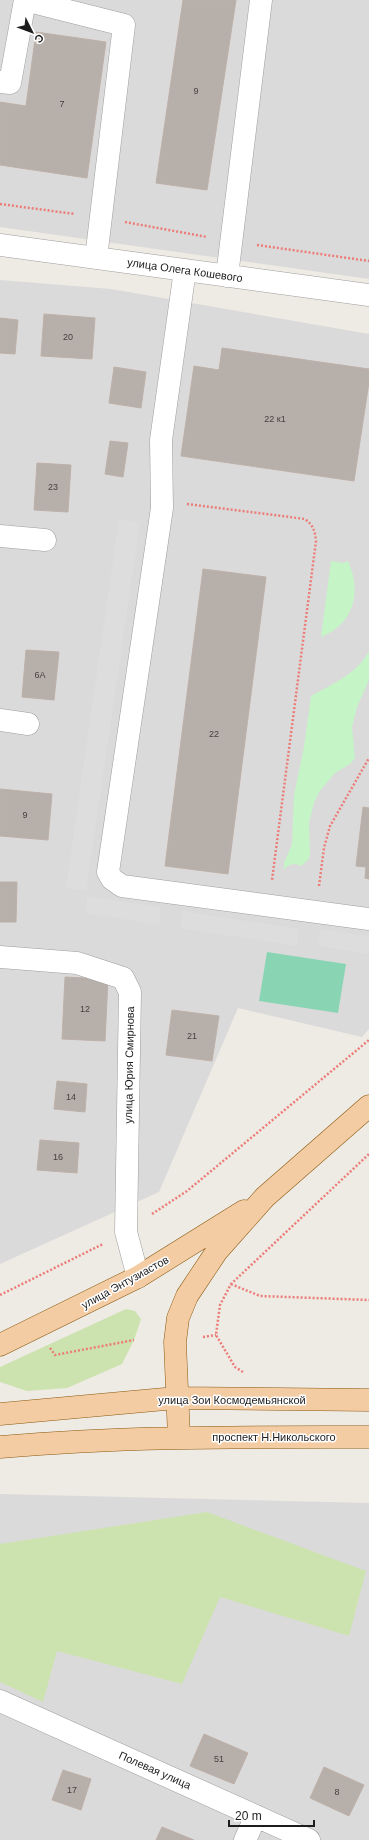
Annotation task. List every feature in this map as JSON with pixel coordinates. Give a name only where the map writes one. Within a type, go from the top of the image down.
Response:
[{"type":"main road","name":"улица Энтузиастов","points":[[179,1437],[176,1398],[176,1330],[178,1318],[187,1296],[217,1251],[266,1197],[369,1106]]},
{"type":"main road","name":"улица Энтузиастов","points":[[0,1345],[138,1277],[266,1197]]},
{"type":"main road","name":"улица Зои Космодемьянской","points":[[0,1414],[176,1398],[369,1400]]},
{"type":"main road","name":"проспект Н.Никольского","points":[[179,1437],[369,1437]]},
{"type":"main road","points":[[0,1447],[73,1440],[179,1437]]},
{"type":"street","points":[[0,82],[10,83],[25,0],[124,24],[96,258]]},
{"type":"street","points":[[227,276],[230,241],[261,0]]},
{"type":"street","name":"улица Олега Кошевого","points":[[0,245],[369,295]]},
{"type":"street","points":[[185,270],[161,440],[160,454],[163,501],[108,863],[108,872],[112,878],[122,886],[369,919]]},
{"type":"street","points":[[0,536],[45,540]]},
{"type":"street","points":[[0,720],[28,724]]},
{"type":"street","name":"улица Юрия Смирнова","points":[[0,957],[77,963],[123,978],[130,992],[126,1232],[138,1277]]},
{"type":"street","name":"Полевая улица","points":[[0,1701],[309,1840]]},
{"type":"street","points":[[245,1840],[256,1816]]},
{"type":"path","points":[[0,204],[101,218],[230,241],[369,261]]},
{"type":"path","points":[[163,501],[305,519],[310,523],[315,533],[316,541],[269,906]]},
{"type":"path","points":[[315,912],[324,848],[330,826],[369,758]]},
{"type":"path","points":[[0,1295],[126,1232],[187,1191],[369,1040]]},
{"type":"path","points":[[247,1374],[235,1367],[216,1335],[220,1305],[232,1284],[369,1154]]},
{"type":"path","points":[[232,1284],[260,1296],[369,1300]]},
{"type":"path","points":[[203,1337],[216,1335]]},
{"type":"path","points":[[48,1344],[55,1355],[134,1340]]},
{"type":"shaded area","points":[[0,0],[369,0],[369,279],[0,227]]},
{"type":"shaded area","points":[[0,280],[111,289],[369,334],[369,1029],[362,1037],[238,1008],[159,1192],[0,1264]]},
{"type":"shaded area","points":[[119,519],[140,522],[86,891],[66,888]]},
{"type":"shaded area","points":[[87,896],[161,907],[159,925],[85,913]]},
{"type":"shaded area","points":[[182,911],[299,929],[297,946],[180,928]]},
{"type":"shaded area","points":[[321,929],[369,936],[369,954],[318,946]]},
{"type":"shaded area","points":[[0,1494],[369,1503],[369,1840],[0,1840]]},
{"type":"green space","points":[[331,561],[343,563],[348,561],[354,584],[354,595],[352,606],[348,615],[341,624],[321,637]]},
{"type":"green space","points":[[369,651],[369,680],[357,707],[352,727],[355,758],[350,764],[335,773],[319,792],[314,803],[309,823],[310,855],[308,860],[301,866],[291,864],[284,870],[284,863],[292,844],[294,795],[304,747],[311,696],[335,683],[351,672],[364,659]]},
{"type":"green space","points":[[267,952],[346,964],[338,1013],[259,1001]]},
{"type":"green space","points":[[126,1309],[135,1311],[141,1319],[134,1340],[122,1364],[67,1388],[27,1391],[0,1382],[0,1367]]},
{"type":"green space","points":[[207,1512],[366,1571],[349,1636],[220,1597],[182,1684],[57,1651],[43,1702],[0,1682],[0,1544]]},
{"type":"building","points":[[183,0],[236,0],[207,190],[156,183]]},
{"type":"building","points":[[36,32],[106,42],[87,178],[0,165],[0,102],[26,106]]},
{"type":"building","points":[[44,314],[95,318],[92,359],[41,356]]},
{"type":"building","points":[[0,318],[18,320],[15,354],[0,353]]},
{"type":"building","points":[[222,348],[369,369],[369,382],[354,481],[181,456],[194,366],[219,370]]},
{"type":"building","points":[[114,367],[146,372],[141,408],[109,403]]},
{"type":"building","points":[[110,441],[128,443],[123,477],[105,474]]},
{"type":"building","points":[[37,463],[71,465],[68,512],[34,510]]},
{"type":"building","points":[[203,569],[266,577],[228,874],[165,866]]},
{"type":"building","points":[[26,650],[59,652],[54,700],[22,697]]},
{"type":"building","points":[[0,789],[52,794],[48,840],[0,836]]},
{"type":"building","points":[[363,807],[369,808],[369,879],[365,878],[366,867],[356,866]]},
{"type":"building","points":[[0,882],[17,882],[16,922],[0,922]]},
{"type":"building","points":[[65,977],[108,979],[105,1041],[62,1039]]},
{"type":"building","points":[[172,1010],[219,1016],[212,1061],[166,1055]]},
{"type":"building","points":[[57,1081],[87,1084],[85,1112],[54,1109]]},
{"type":"building","points":[[40,1140],[79,1143],[77,1173],[37,1170]]},
{"type":"building","points":[[204,1734],[248,1753],[234,1784],[190,1766]]},
{"type":"building","points":[[324,1767],[364,1785],[349,1816],[310,1798]]},
{"type":"building","points":[[63,1770],[91,1779],[81,1810],[52,1800]]},
{"type":"building","points":[[162,1827],[194,1840],[156,1840]]}]
